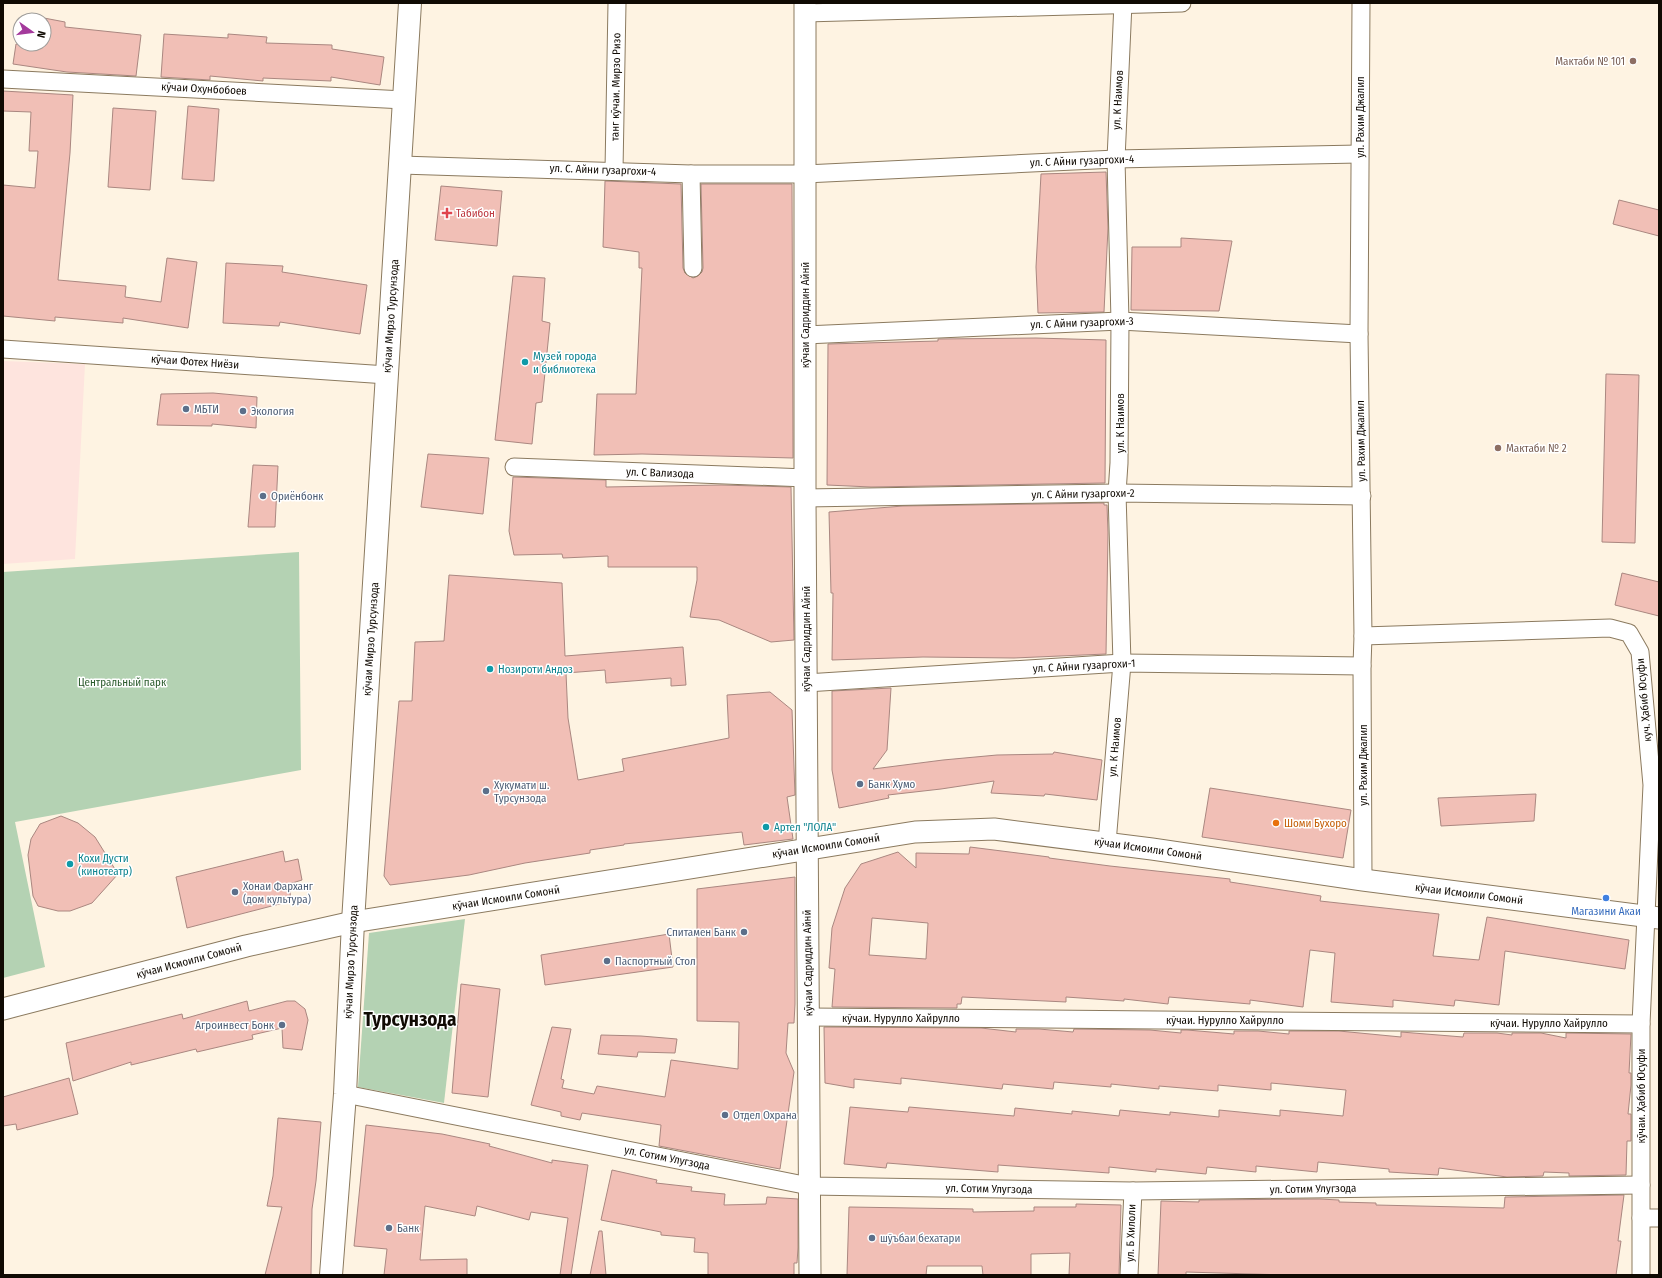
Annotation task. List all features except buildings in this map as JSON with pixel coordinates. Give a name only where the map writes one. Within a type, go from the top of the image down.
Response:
[{"type":"main road","name":"кӯчаи Мирзо Турсунзода","points":[[331,1275],[345,1094],[353,922],[410,3]]},
{"type":"street","name":"танг кӯчаи. Мирзо Ризо","points":[[614,170],[617,3]]},
{"type":"street","name":"ул. К Наимов","points":[[1107,843],[1122,663],[1117,493],[1120,463],[1120,321],[1116,159],[1123,3]]},
{"type":"street","points":[[805,8],[1182,3]]},
{"type":"street","name":"ул. Рахим Джалил","points":[[1361,3],[1359,334],[1362,496],[1363,880]]},
{"type":"street","name":"кӯчаи Садриддин Айнӣ","points":[[805,8],[806,849],[810,1275]]},
{"type":"street","name":"кӯчаи Охунбобоев","points":[[3,79],[404,100]]},
{"type":"street","name":"ул. С Айни гузаргохи-4","points":[[805,174],[1116,159],[1359,154]]},
{"type":"street","name":"ул. С. Айни гузаргохи-4","points":[[401,164],[614,170],[691,174],[805,174]]},
{"type":"street","points":[[691,174],[693,268]]},
{"type":"street","name":"ул. С Айни гузаргохи-3","points":[[806,335],[1120,321],[1359,334]]},
{"type":"street","name":"кӯчаи Фотех Ниёзи","points":[[3,349],[387,375]]},
{"type":"street","name":"ул. С Вализода","points":[[514,467],[805,488]]},
{"type":"street","name":"ул. С Айни гузаргохи-2","points":[[805,488],[1362,496]]},
{"type":"street","name":"куч. Ҳабиб Юсуфи","points":[[1363,636],[1610,628],[1629,633],[1640,652],[1655,784],[1653,917]]},
{"type":"street","name":"ул. С Айни гузаргохи-1","points":[[806,684],[1122,663],[1362,666]]},
{"type":"street","name":"кӯчаи Исмоили Сомонӣ","points":[[3,1009],[246,946],[353,922],[914,832],[994,829],[1107,843],[1363,880],[1653,917]]},
{"type":"street","name":"кӯчаи. Ҳабиб Юсуфи","points":[[1641,1275],[1641,1024],[1653,917]]},
{"type":"street","name":"кӯчаи. Нурулло Хайрулло","points":[[808,1017],[1641,1024]]},
{"type":"street","name":"ул. Сотим Улугзода","points":[[345,1094],[809,1186],[1133,1191],[1641,1184]]},
{"type":"street","name":"ул. Б Хилоли","points":[[1129,1275],[1133,1191]]},
{"type":"street","points":[[1641,1218],[1659,1218]]},
{"type":"shaded area","points":[[3,361],[85,364],[75,559],[3,564]]},
{"type":"green space","name":"Центральный парк","points":[[299,552],[301,770],[15,822],[45,967],[3,978],[3,572]]},
{"type":"green space","points":[[465,919],[444,1103],[358,1087],[369,933]]},
{"type":"place","name":"Мактаби № 101","points":[[1633,61]]},
{"type":"place","name":"Табибон","points":[[447,213]]},
{"type":"place","name":"Музей города и библиотека","points":[[525,362]]},
{"type":"place","name":"МБТИ","points":[[186,409]]},
{"type":"place","name":"Экология","points":[[243,411]]},
{"type":"place","name":"Мактаби № 2","points":[[1498,448]]},
{"type":"place","name":"Ориёнбонк","points":[[263,496]]},
{"type":"place","name":"Нозироти Андоз","points":[[490,669]]},
{"type":"place","name":"Банк Хумо","points":[[860,784]]},
{"type":"place","name":"Хукумати ш. Турсунзода","points":[[486,791]]},
{"type":"place","name":"Шоми Бухоро","points":[[1276,823]]},
{"type":"place","name":"Артел \"ЛОЛА\"","points":[[766,827]]},
{"type":"place","name":"Кохи Дусти (кинотеатр)","points":[[70,864]]},
{"type":"place","name":"Хонаи Фарханг (дом культура)","points":[[235,892]]},
{"type":"place","name":"Магазини Акаи","points":[[1606,898]]},
{"type":"place","name":"Спитамен Банк","points":[[744,932]]},
{"type":"place","name":"Паспортный Стол","points":[[607,961]]},
{"type":"place","name":"Агроинвест Бонк","points":[[282,1025]]},
{"type":"place","name":"Отдел Охрана","points":[[725,1115]]},
{"type":"place","name":"Банк","points":[[389,1228]]},
{"type":"place","name":"шӯъбаи бехатари","points":[[872,1238]]},
{"type":"district","name":"Турсунзода","points":[[410,1019]]}]
